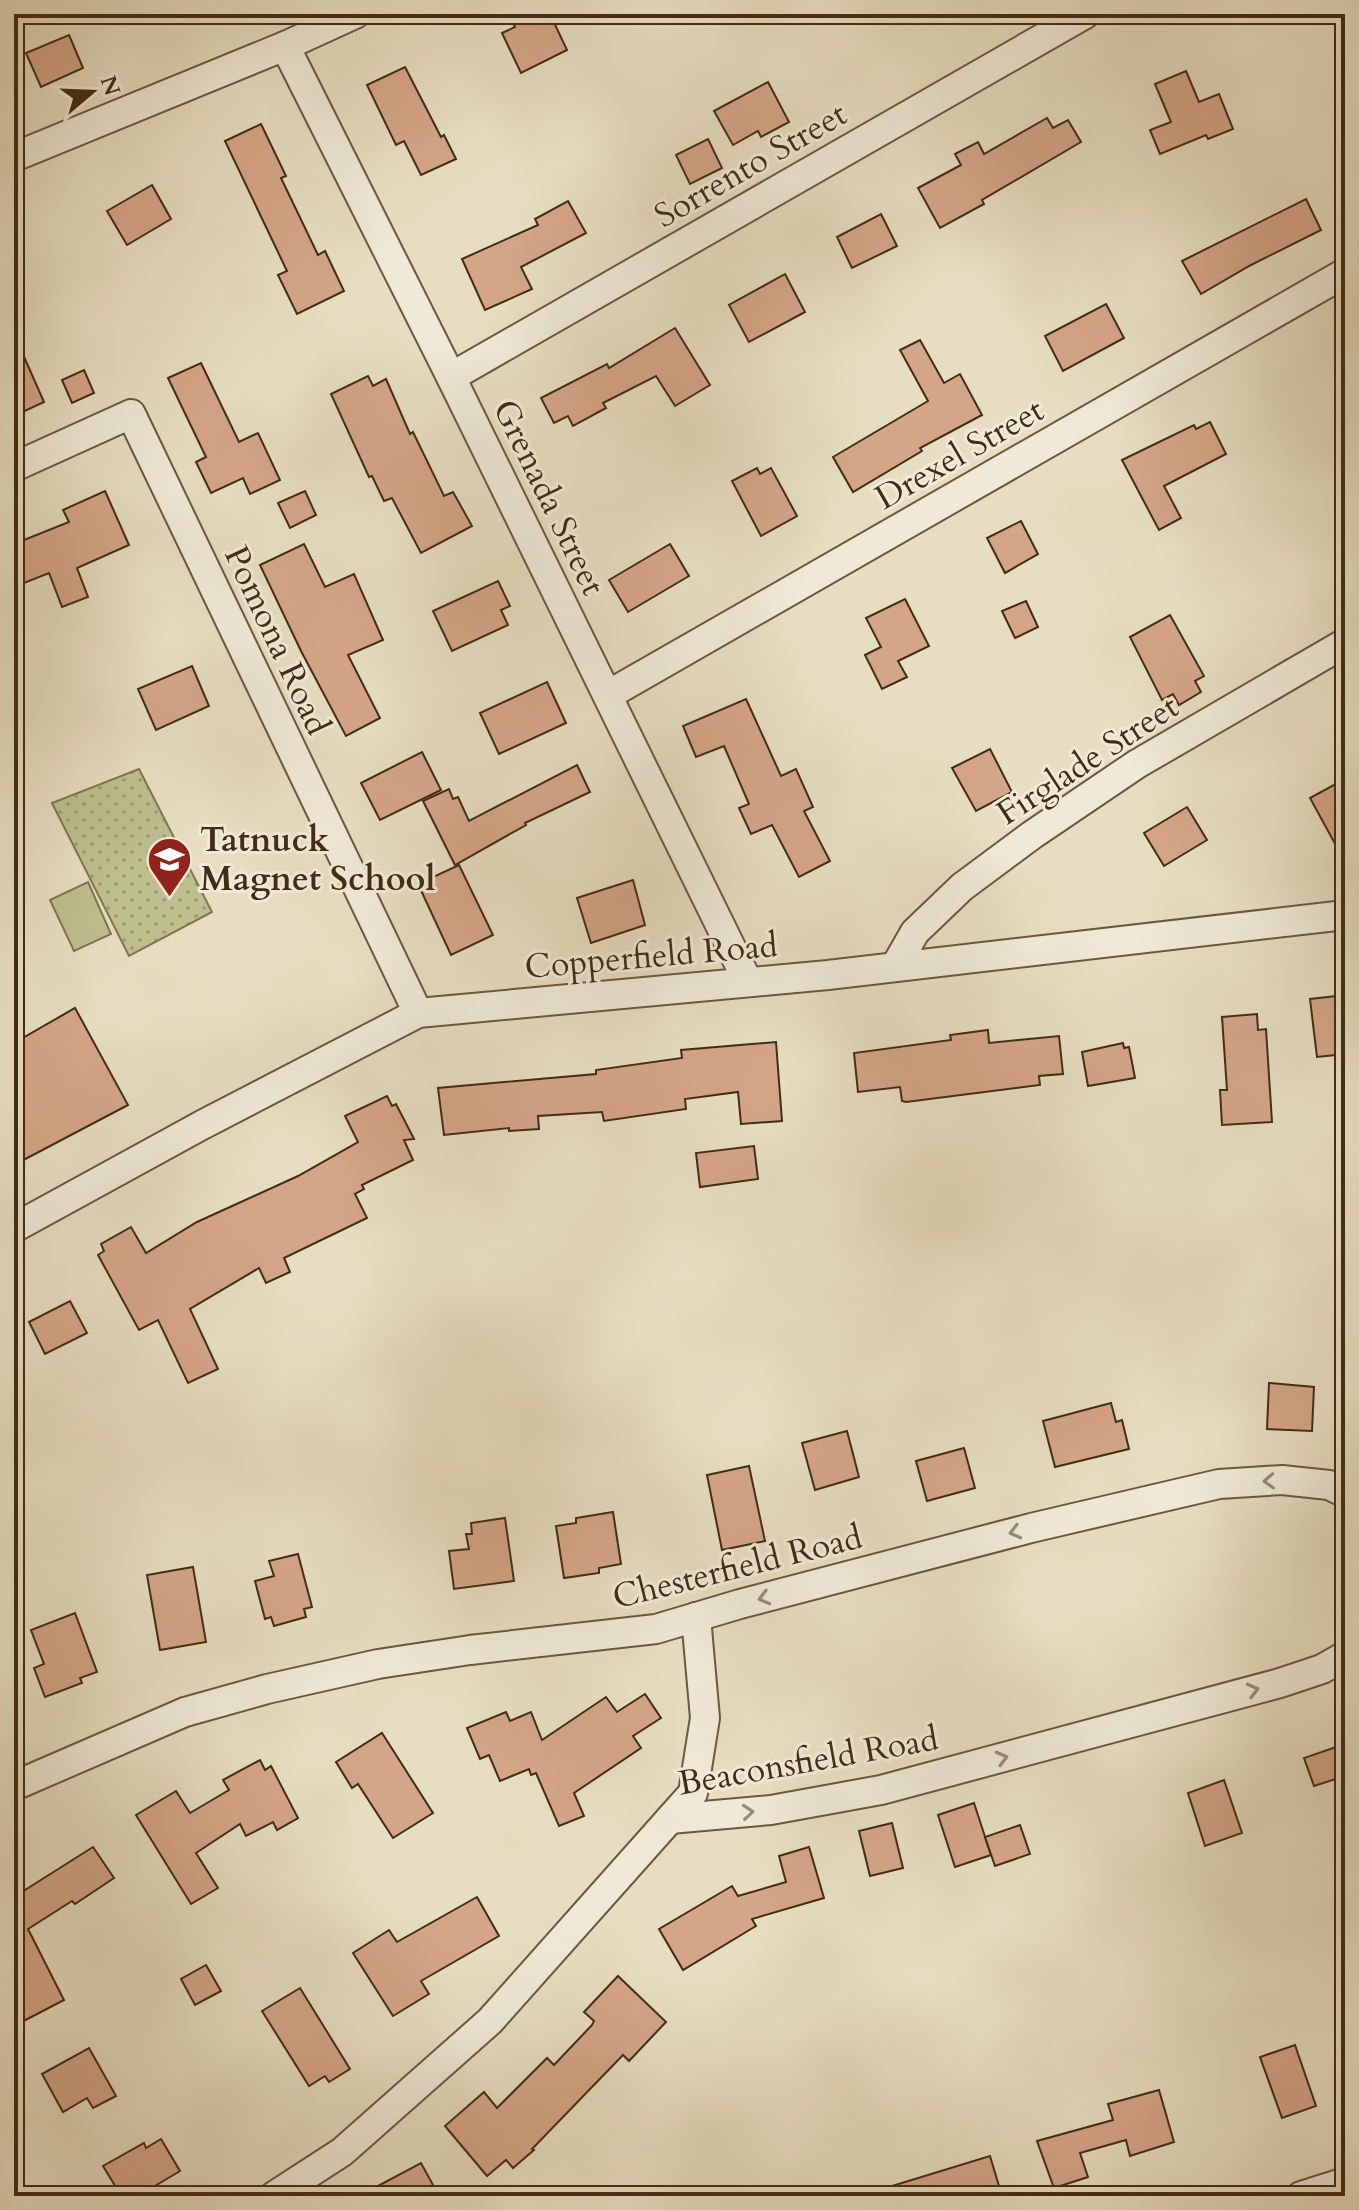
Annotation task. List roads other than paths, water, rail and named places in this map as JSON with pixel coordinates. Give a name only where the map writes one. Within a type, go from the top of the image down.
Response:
[{"type":"street","points":[[14,157],[285,46],[355,14]]},
{"type":"street","name":"Sorrento Street","points":[[451,377],[1085,14]]},
{"type":"street","name":"Grenada Street","points":[[285,46],[748,982]]},
{"type":"street","name":"Drexel Street","points":[[608,695],[1345,273]]},
{"type":"street","name":"Pomona Road","points":[[14,467],[131,414],[418,1013]]},
{"type":"street","name":"Firglade Street","points":[[895,967],[915,932],[962,887],[1032,835],[1137,764],[1345,643]]},
{"type":"street","name":"Copperfield Road","points":[[14,1228],[202,1125],[418,1013],[895,967],[1345,915]]},
{"type":"street","name":"Chesterfield Road","points":[[14,1786],[185,1712],[267,1689],[378,1664],[656,1629],[1031,1528],[1219,1484],[1282,1480],[1329,1485],[1345,1493]]},
{"type":"street","points":[[670,1819],[693,1793],[705,1718],[696,1617]]},
{"type":"street","name":"Beaconsfield Road","points":[[274,2196],[342,2152],[490,2021],[670,1819],[771,1810],[881,1790],[1280,1683],[1322,1669],[1345,1656]]},
{"type":"street","points":[[1301,2196],[1345,2182]]},
{"type":"place","name":"Tatnuck Magnet School","points":[[169,898]]}]
